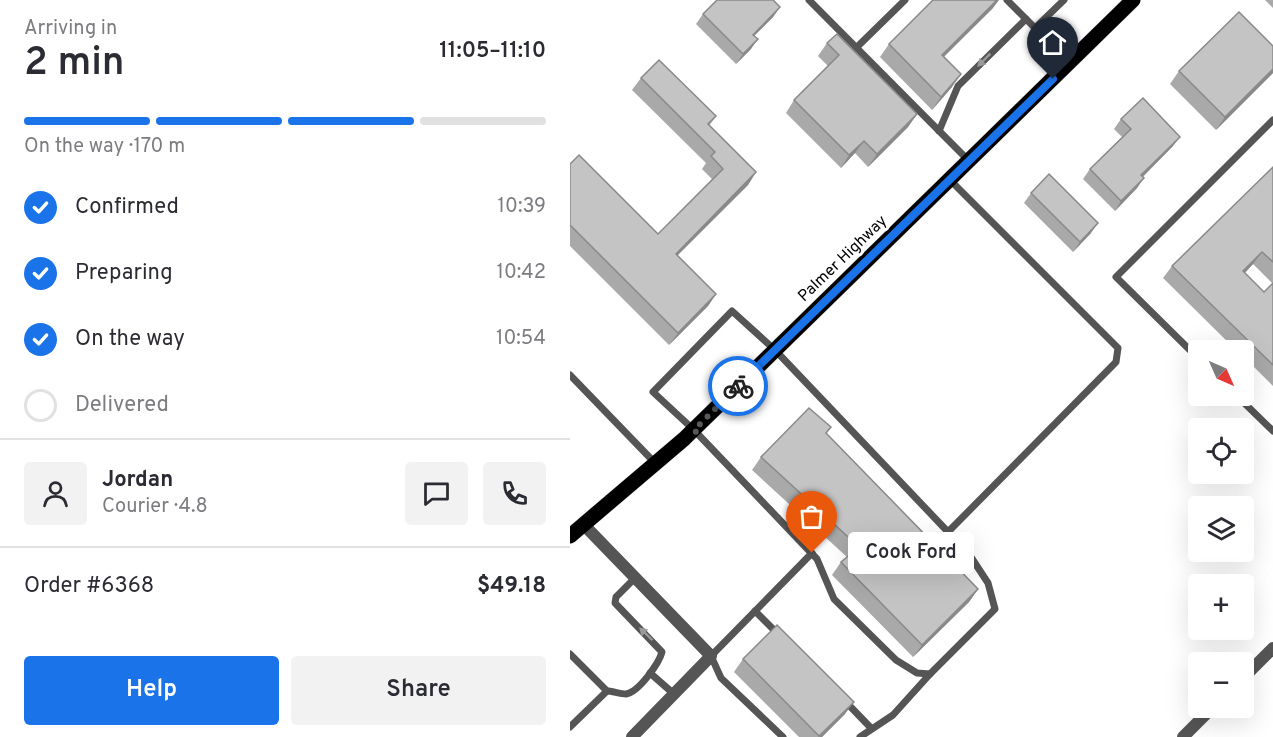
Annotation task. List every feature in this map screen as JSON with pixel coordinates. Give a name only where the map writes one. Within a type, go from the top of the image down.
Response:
[{"type":"main road","name":"Palmer Highway","points":[[570,536],[585,526],[694,430],[1133,0]]},
{"type":"street","points":[[585,526],[711,656],[632,737]]},
{"type":"street","points":[[1254,667],[1273,648]]},
{"type":"street","points":[[1183,737],[1202,718]]},
{"type":"lane","points":[[809,0],[969,161]]},
{"type":"lane","points":[[856,48],[904,0]]},
{"type":"lane","points":[[1007,0],[1070,62]]},
{"type":"lane","points":[[1035,28],[1064,0]]},
{"type":"lane","points":[[939,131],[958,86],[1026,19]]},
{"type":"lane","points":[[1188,348],[1116,277],[1273,120]]},
{"type":"lane","points":[[948,532],[1116,362],[1118,348],[950,180]]},
{"type":"lane","points":[[860,737],[893,715],[995,609],[988,583],[969,554],[775,350],[732,311],[653,392],[694,430],[812,553],[817,559],[834,599],[896,660],[917,673],[930,674]]},
{"type":"lane","points":[[570,375],[656,464]]},
{"type":"lane","points":[[1247,406],[1273,431]]},
{"type":"lane","points":[[783,737],[721,678],[711,656],[812,553]]},
{"type":"lane","points":[[570,654],[607,691],[626,694],[633,690],[659,663],[662,652],[615,603],[616,597],[635,578]]},
{"type":"lane","points":[[755,611],[782,639]]},
{"type":"lane","points":[[650,673],[674,694]]},
{"type":"lane","points":[[570,727],[607,691]]},
{"type":"lane","points":[[839,695],[872,728]]},
{"type":"building","points":[[717,0],[773,0],[780,7],[753,35],[758,39],[743,54],[703,14]]},
{"type":"building","points":[[933,0],[997,0],[942,55],[961,74],[941,97],[889,44]]},
{"type":"building","points":[[1239,12],[1273,46],[1273,69],[1225,117],[1179,71]]},
{"type":"building","points":[[837,34],[917,114],[877,154],[864,141],[849,155],[794,100],[839,55],[827,43]]},
{"type":"building","points":[[659,60],[716,116],[708,124],[756,172],[676,254],[716,294],[678,333],[570,225],[570,164],[579,155],[658,234],[723,169],[711,156],[715,152],[641,78]]},
{"type":"building","points":[[1143,98],[1180,137],[1141,175],[1144,178],[1121,201],[1090,169],[1131,129],[1121,119]]},
{"type":"building","points":[[1273,167],[1273,262],[1262,252],[1243,271],[1264,292],[1273,283],[1273,365],[1254,346],[1254,340],[1247,340],[1172,266]]},
{"type":"building","points":[[1049,174],[1098,223],[1080,242],[1031,193]]},
{"type":"building","points":[[809,408],[831,427],[826,433],[978,589],[922,645],[841,562],[859,547],[761,457]]},
{"type":"building","points":[[777,625],[854,702],[819,736],[743,659]]},
{"type":"way so far","points":[[738,386],[694,430],[812,553]]},
{"type":"place","name":"Cook Ford","points":[[812,553]]},
{"type":"route","points":[[738,386],[1053,79]]}]
